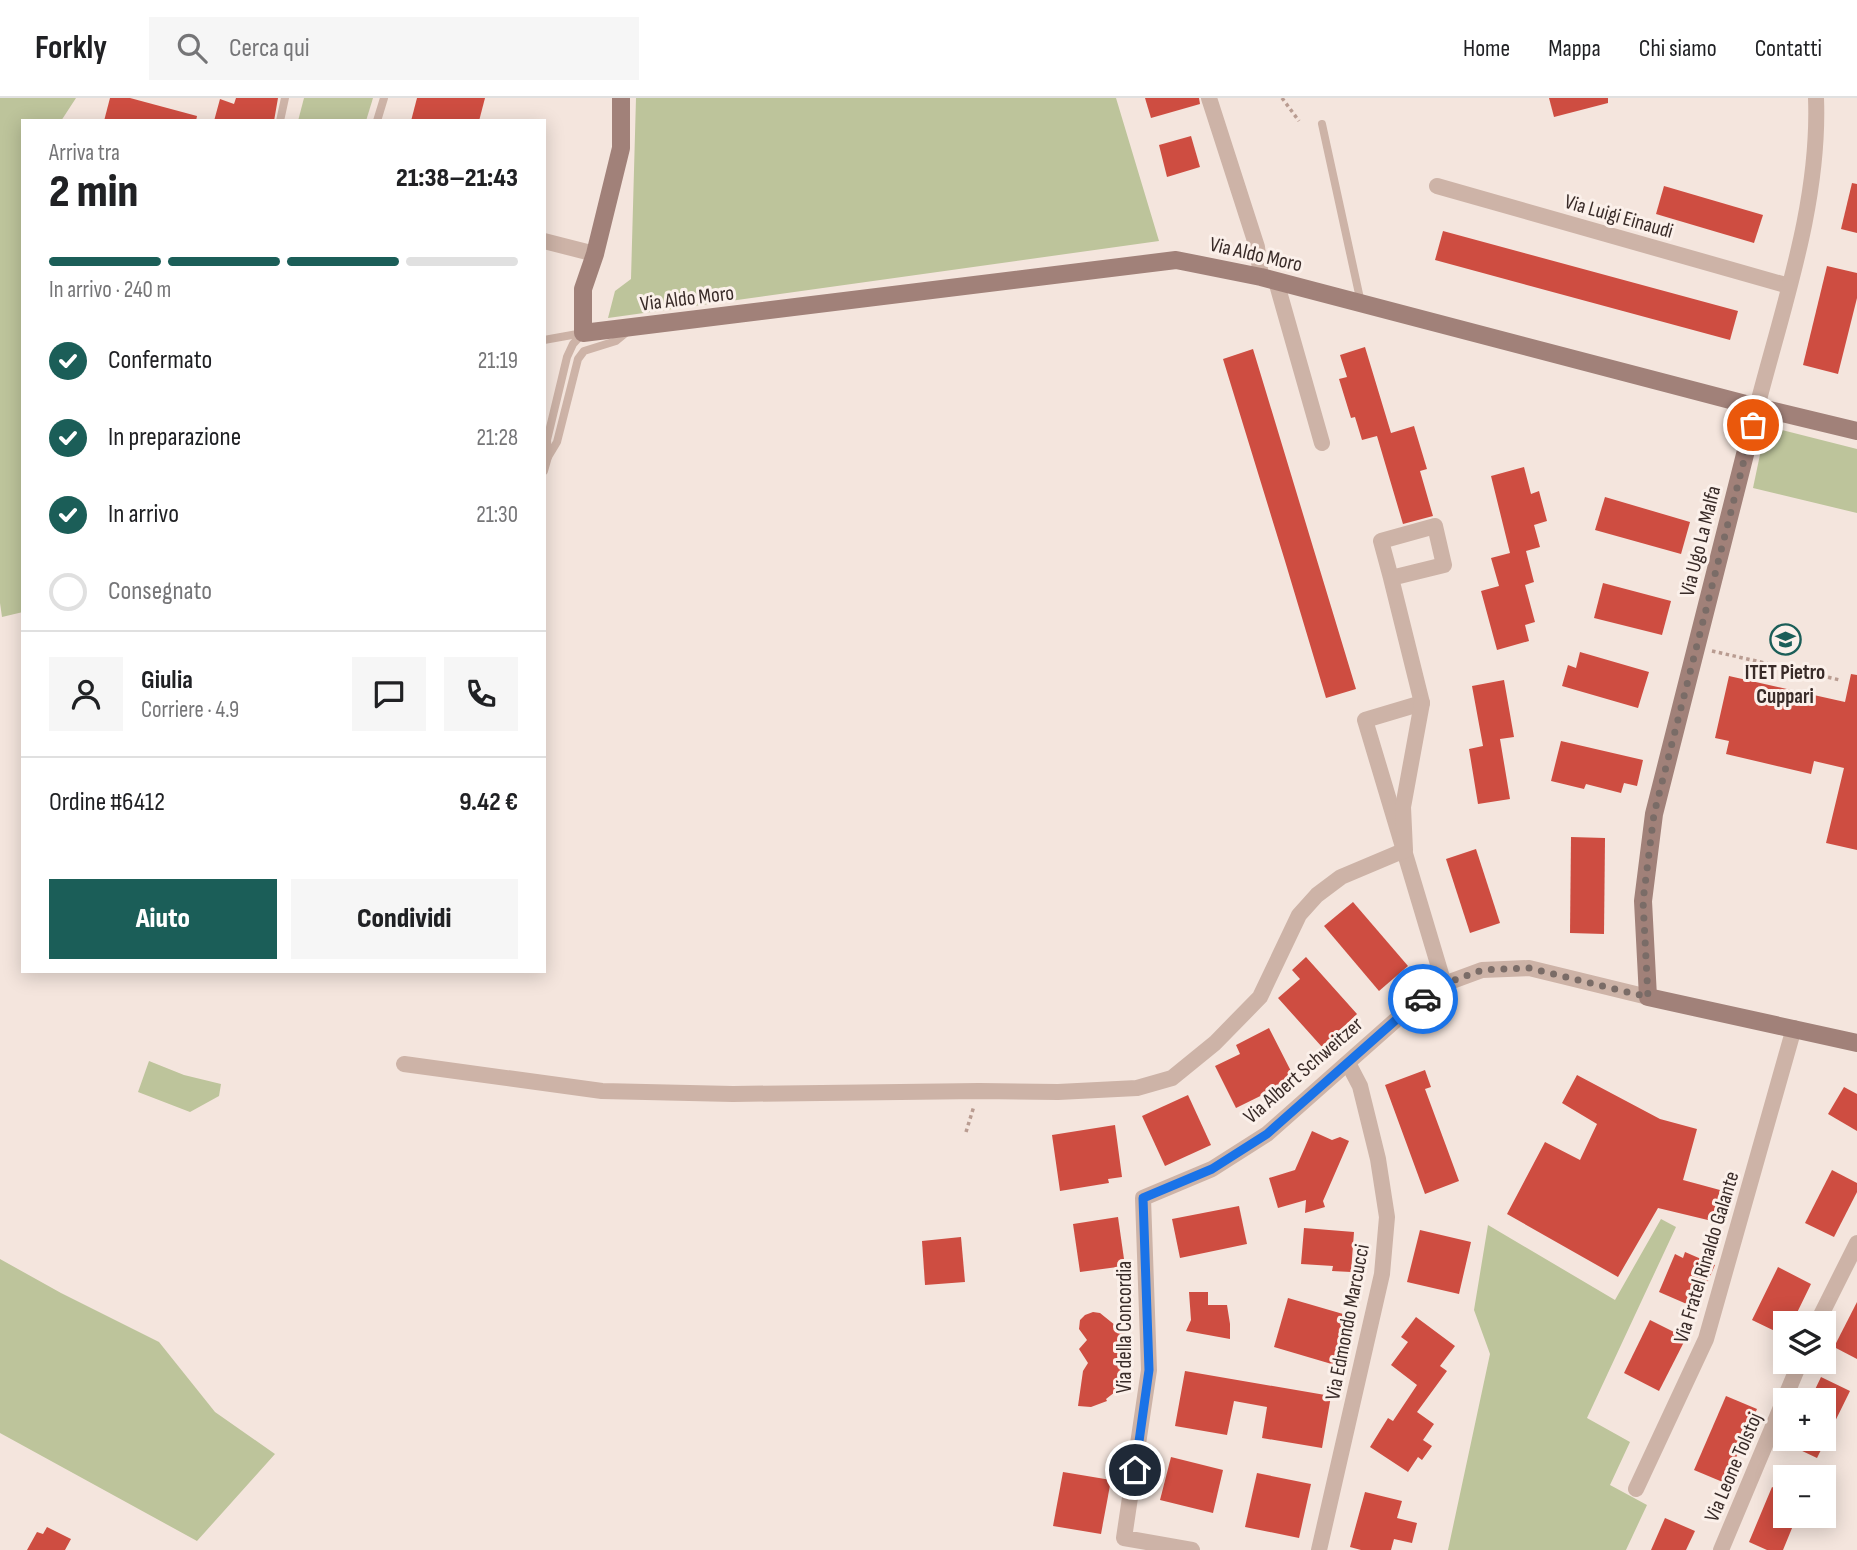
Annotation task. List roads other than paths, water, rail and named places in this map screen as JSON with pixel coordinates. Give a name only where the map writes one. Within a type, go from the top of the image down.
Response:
[{"type":"street","name":"Via Aldo Moro","points":[[621,98],[621,148],[595,254],[583,289],[583,332],[1176,260],[1268,279],[1857,431]]},
{"type":"street","points":[[1209,98],[1322,443]]},
{"type":"street","name":"Via Ugo La Malfa","points":[[1648,997],[1643,901],[1654,814],[1807,217],[1816,133],[1816,98]]},
{"type":"street","name":"Via Luigi Einaudi","points":[[1437,186],[1789,286]]},
{"type":"street","points":[[546,242],[595,254]]},
{"type":"street","points":[[1391,578],[1422,703],[1404,807],[1405,850]]},
{"type":"street","points":[[1422,703],[1365,720],[1444,984]]},
{"type":"street","points":[[404,1064],[602,1091],[733,1094],[1058,1092],[1137,1088],[1172,1078],[1215,1043],[1260,998],[1299,915],[1317,895],[1341,877],[1405,850]]},
{"type":"street","name":"Via Albert Schweitzer","points":[[1143,1198],[1212,1169],[1267,1134],[1406,1011],[1444,984],[1482,970],[1529,968],[1857,1043]]},
{"type":"street","name":"Via Fratel Rinaldo Galante","points":[[1636,1489],[1706,1339],[1794,1028]]},
{"type":"street","name":"Via Edmondo Marcucci","points":[[1319,1550],[1382,1274],[1387,1217],[1378,1159],[1360,1086],[1348,1063]]},
{"type":"street","name":"Via della Concordia","points":[[1143,1198],[1149,1370],[1124,1538],[1192,1550]]},
{"type":"street","points":[[1823,1311],[1857,1243]]},
{"type":"street","name":"Via Leone Tolstoj","points":[[1721,1550],[1795,1374]]},
{"type":"lane","points":[[280,119],[285,98]]},
{"type":"lane","points":[[378,119],[384,98]]},
{"type":"lane","points":[[1322,124],[1361,303]]},
{"type":"lane","name":"Via Aldo Moro","points":[[546,464],[557,442],[578,359],[584,351],[616,341],[632,327]]},
{"type":"lane","points":[[546,340],[583,332]]},
{"type":"lane","name":"Via Aldo Moro","points":[[548,457],[547,440],[567,357],[583,332]]},
{"type":"lane","points":[[546,403],[565,409]]},
{"type":"place","name":"ITET Pietro Cuppari","points":[[1785,640]]}]
